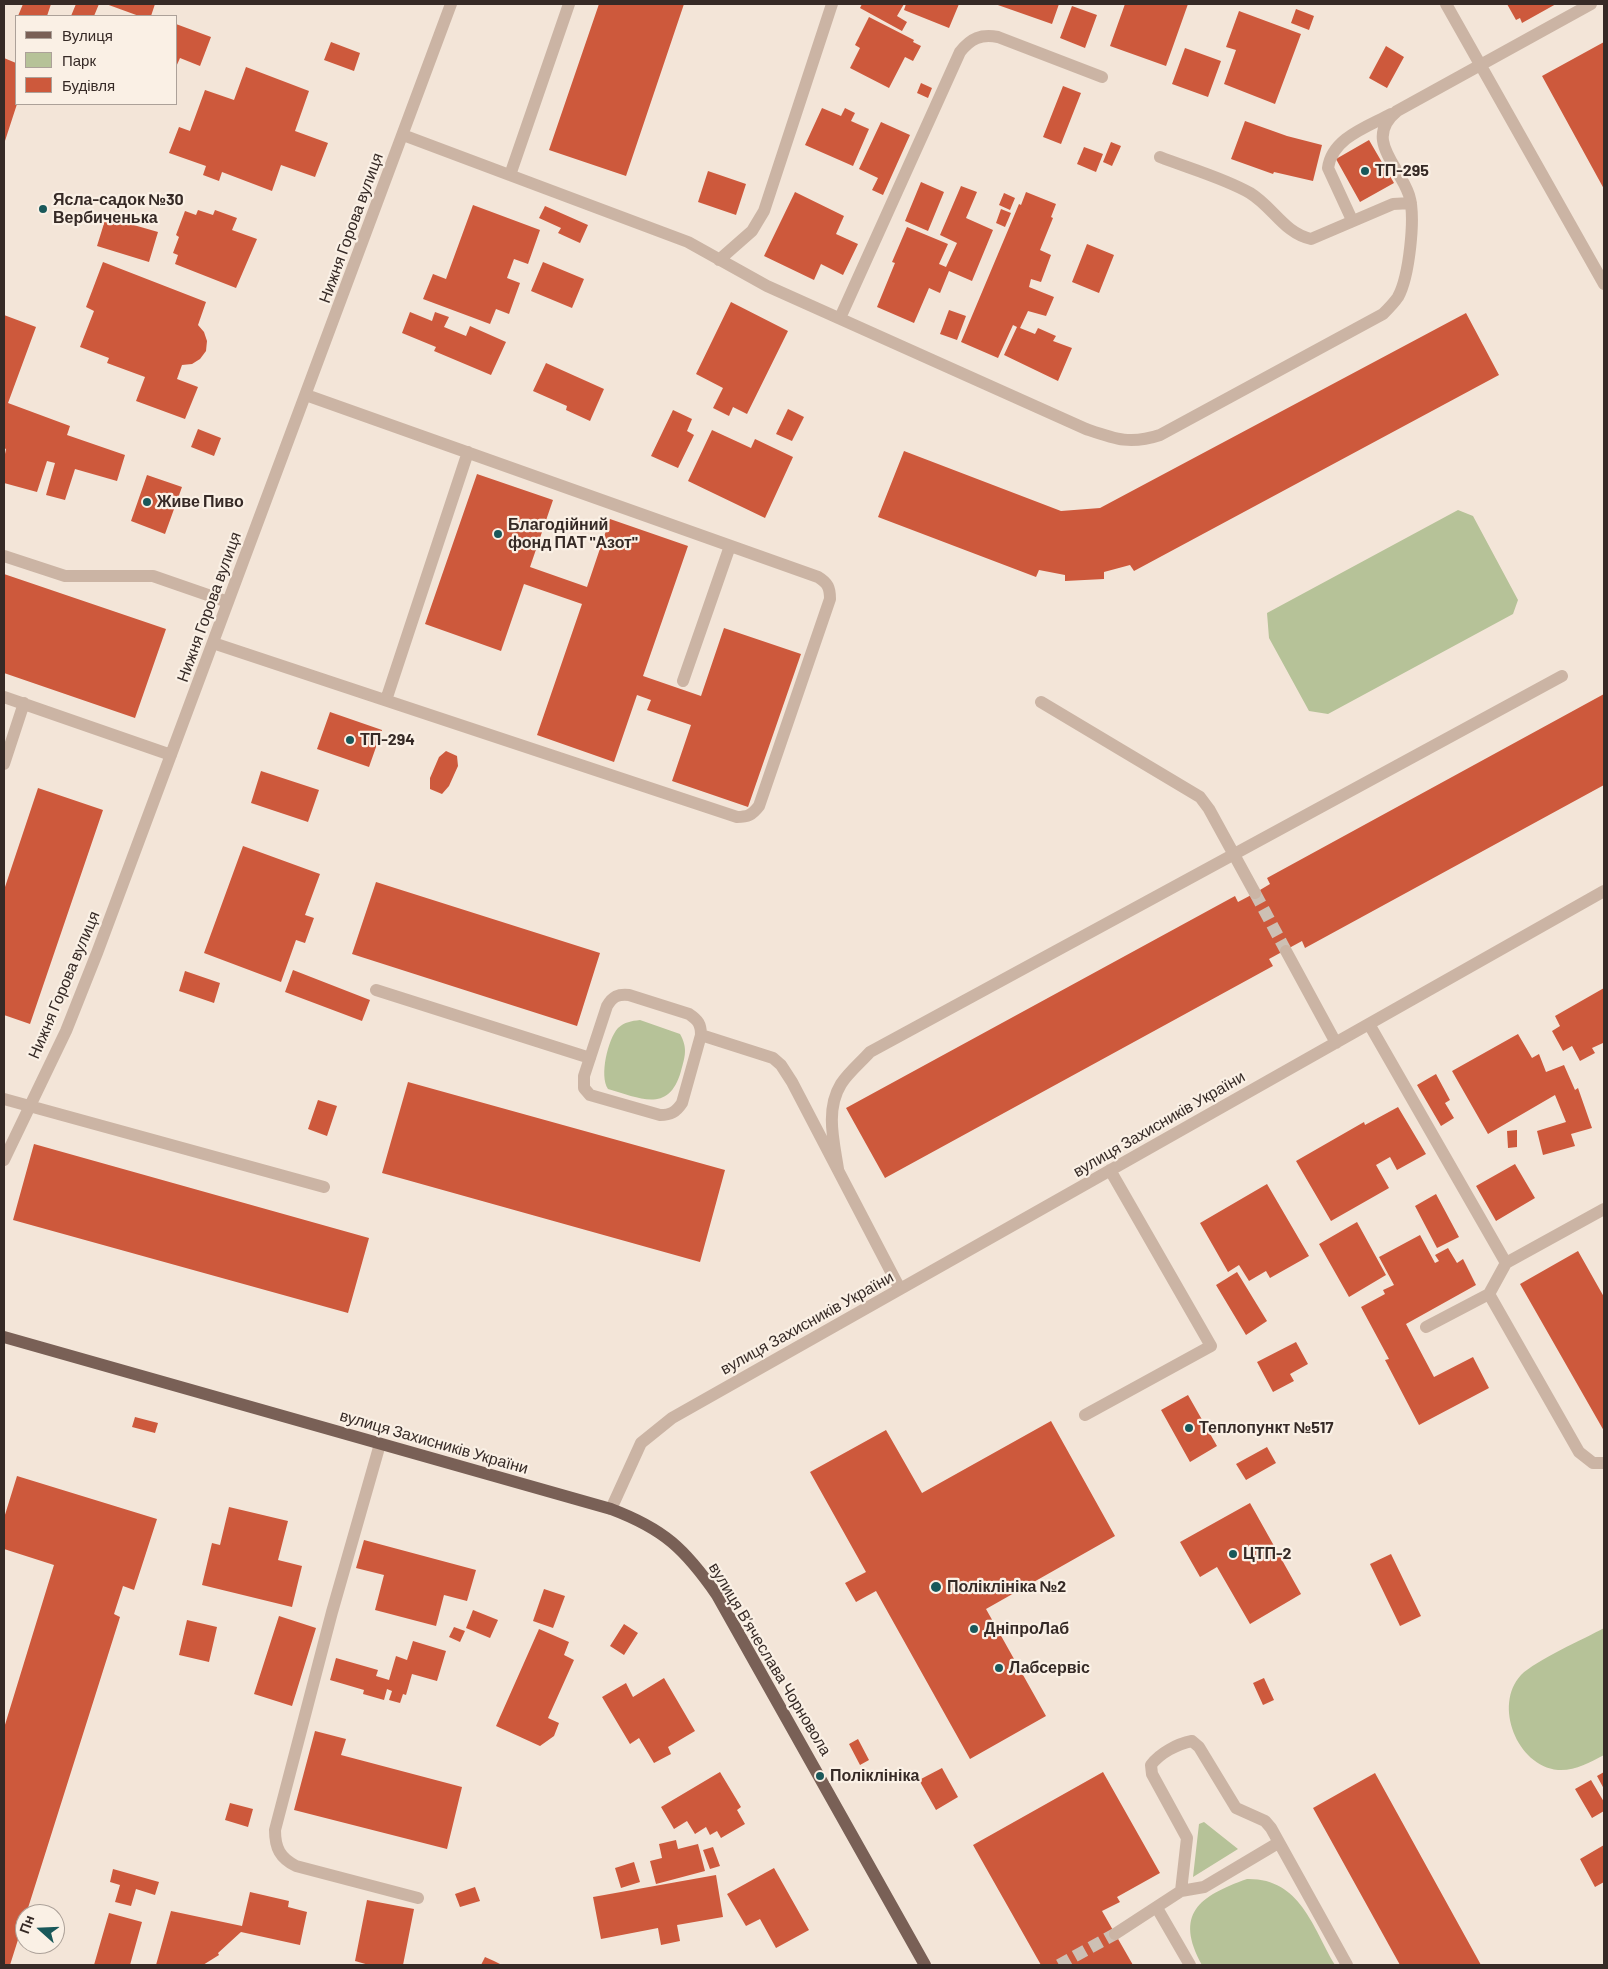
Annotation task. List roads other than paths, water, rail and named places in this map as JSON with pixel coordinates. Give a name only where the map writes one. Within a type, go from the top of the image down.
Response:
[{"type":"main road","name":"вулиця Захисників України","points":[[4,1338],[611,1509]]},
{"type":"main road","name":"вулиця Вʼячеслава Чорновола","points":[[611,1509],[660,1532],[682,1550],[718,1595],[924,1965]]},
{"type":"street","name":"Нижня Горова вулиця","points":[[4,1160],[75,1010],[452,4]]},
{"type":"street","points":[[510,175],[569,4]]},
{"type":"street","points":[[719,260],[752,231],[764,212],[832,4]]},
{"type":"street","points":[[1446,4],[1604,284]]},
{"type":"street","points":[[1352,220],[1328,168],[1329,158],[1343,140],[1591,4]]},
{"type":"street","points":[[840,318],[960,52],[967,43],[976,37],[987,35],[998,37],[1102,77]]},
{"type":"street","points":[[402,135],[682,240],[767,286],[1086,429],[1124,441],[1142,440],[1160,435],[1383,314],[1398,297],[1402,286],[1412,222],[1411,203],[1382,140],[1386,123],[1397,111]]},
{"type":"street","points":[[1160,157],[1248,192],[1263,202],[1278,219],[1302,237],[1311,239],[1393,204],[1411,203]]},
{"type":"street","points":[[213,643],[737,817],[746,817],[759,806],[830,599],[830,590],[826,582],[818,577],[306,395]]},
{"type":"street","points":[[386,700],[468,452]]},
{"type":"street","points":[[684,681],[730,546]]},
{"type":"street","points":[[4,556],[65,576],[153,576],[228,602]]},
{"type":"street","points":[[838,1169],[831,1118],[834,1096],[841,1083],[870,1052],[1562,676]]},
{"type":"street","points":[[4,697],[171,755]]},
{"type":"street","points":[[1040,702],[1200,797],[1209,809],[1254,893]]},
{"type":"street","points":[[4,764],[24,703]]},
{"type":"street","name":"вулиця Захисників України","points":[[611,1509],[641,1443],[672,1418],[1604,891]]},
{"type":"street","points":[[1286,951],[1336,1043]]},
{"type":"street","points":[[376,990],[590,1058]]},
{"type":"street","points":[[620,994],[629,995],[689,1014],[697,1019],[701,1027],[701,1036],[682,1103],[677,1111],[669,1115],[660,1115],[590,1095],[584,1088],[583,1082],[607,1006],[612,998],[620,994]]},
{"type":"street","points":[[1369,1024],[1506,1262]]},
{"type":"street","points":[[701,1036],[777,1061],[792,1082],[900,1289]]},
{"type":"street","points":[[4,1099],[324,1187]]},
{"type":"street","points":[[1085,1415],[1211,1346],[1110,1170]]},
{"type":"street","points":[[1426,1327],[1489,1294],[1506,1262],[1604,1210]]},
{"type":"street","points":[[1489,1294],[1579,1452],[1593,1463],[1604,1463]]},
{"type":"street","points":[[380,1444],[307,1707],[275,1830],[275,1842],[279,1853],[286,1861],[296,1866],[418,1898]]},
{"type":"street","points":[[1181,1891],[1187,1838],[1152,1774],[1151,1765],[1156,1758],[1183,1743],[1192,1742],[1199,1747],[1236,1808],[1265,1821],[1347,1965]]},
{"type":"street","points":[[1115,1934],[1181,1891],[1204,1887],[1278,1843]]},
{"type":"street","points":[[1157,1908],[1190,1965]]},
{"type":"tunnel","points":[[1255,893],[1286,951]]},
{"type":"tunnel","points":[[1059,1965],[1115,1934]]},
{"type":"place","name":"ТП-295","points":[[1365,171]]},
{"type":"place","name":"Ясла-садок №30 Вербиченька","points":[[43,209]]},
{"type":"place","name":"Живе Пиво","points":[[147,502]]},
{"type":"place","name":"Благодійний фонд ПАТ \"Азот\"","points":[[498,534]]},
{"type":"place","name":"ТП-294","points":[[350,740]]},
{"type":"place","name":"Теплопункт №517","points":[[1189,1428]]},
{"type":"place","name":"ЦТП-2","points":[[1233,1554]]},
{"type":"place","name":"Поліклініка №2","points":[[936,1587]]},
{"type":"place","name":"ДніпроЛаб","points":[[974,1629]]},
{"type":"place","name":"Лабсервіс","points":[[999,1668]]},
{"type":"place","name":"Поліклініка","points":[[820,1776]]}]
